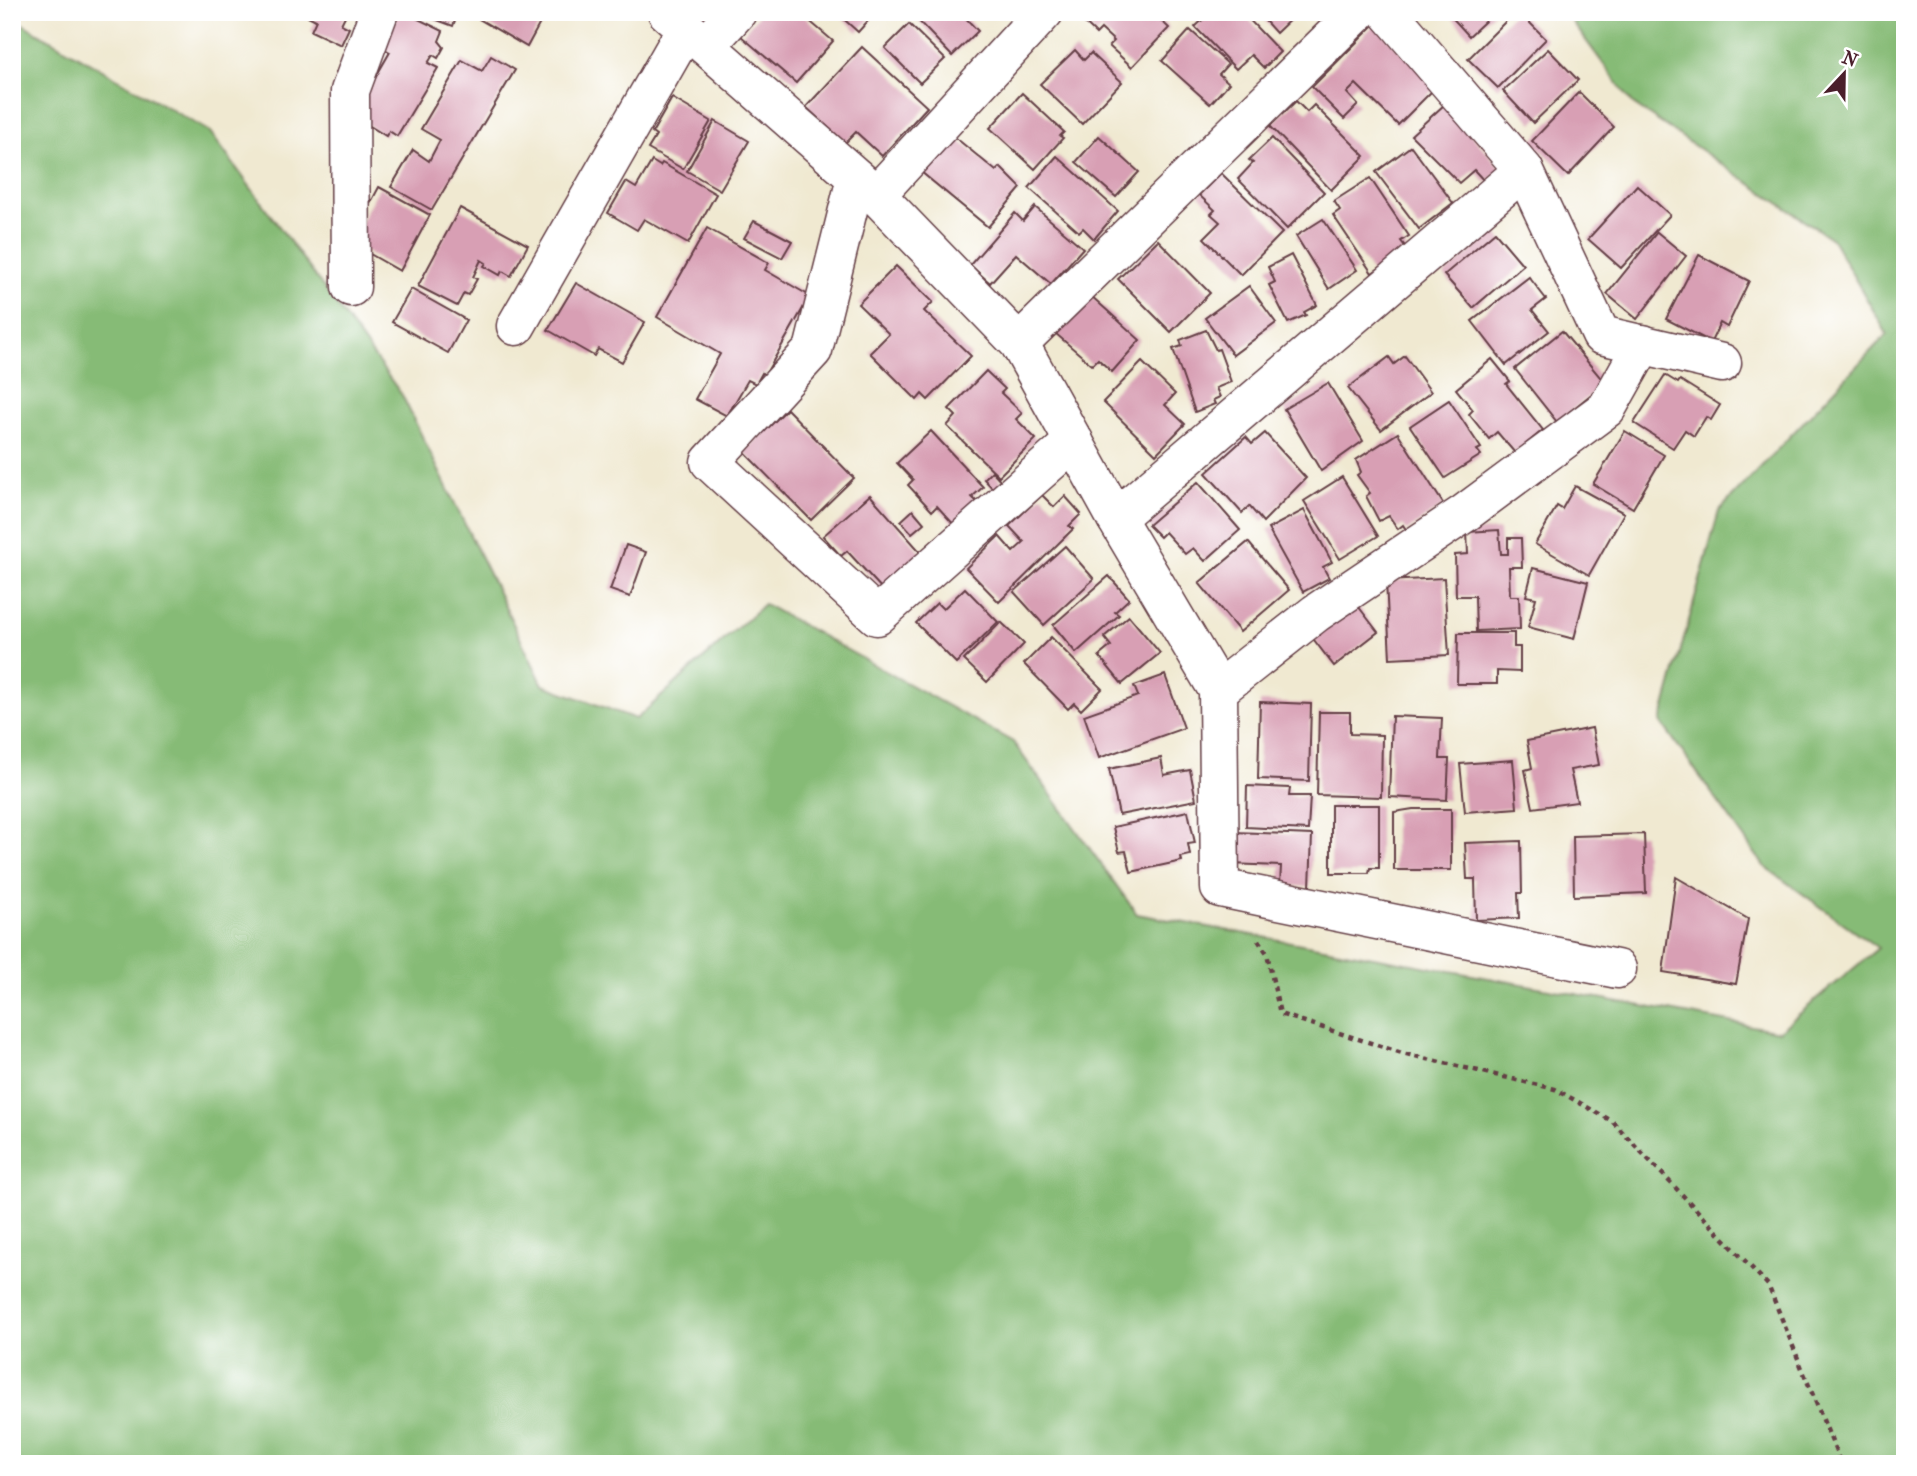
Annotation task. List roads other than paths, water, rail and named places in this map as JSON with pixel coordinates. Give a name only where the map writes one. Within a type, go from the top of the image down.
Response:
[{"type":"street","points":[[351,287],[351,91],[379,12]]},
{"type":"street","points":[[516,326],[686,29],[737,12]]},
{"type":"street","points":[[1044,12],[866,186],[813,350],[710,462],[877,616],[1074,441]]},
{"type":"street","points":[[1019,343],[1358,12]]},
{"type":"street","points":[[1388,12],[1524,170],[1601,335],[1722,363]]},
{"type":"street","points":[[686,29],[866,186],[1019,343],[1116,518],[1218,691],[1220,888],[1617,969]]},
{"type":"street","points":[[1116,518],[1524,170]]},
{"type":"street","points":[[1218,691],[1316,613],[1465,513],[1607,408],[1643,344]]}]
